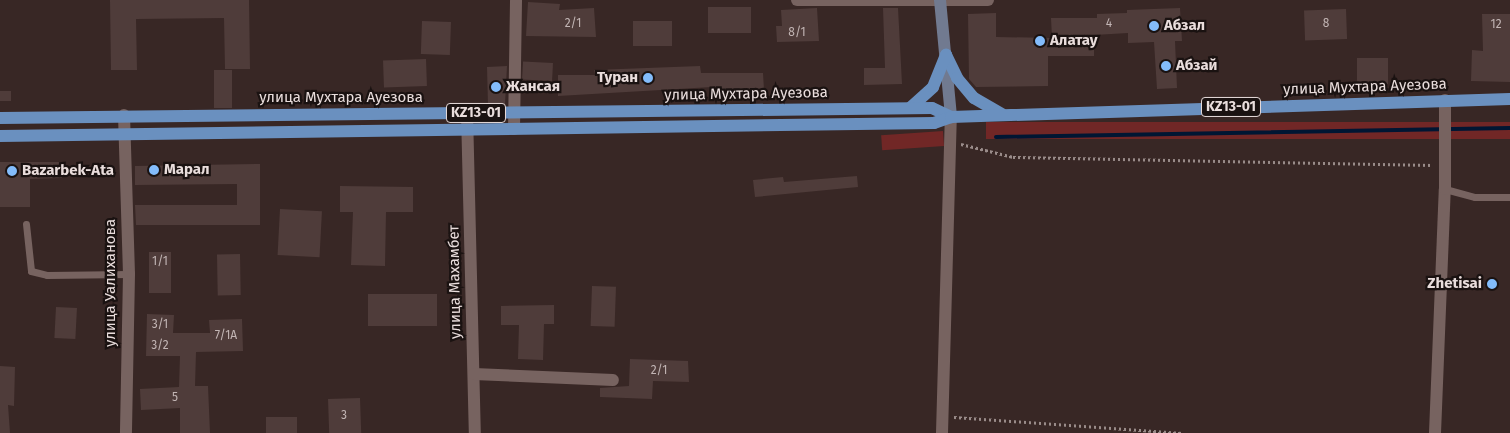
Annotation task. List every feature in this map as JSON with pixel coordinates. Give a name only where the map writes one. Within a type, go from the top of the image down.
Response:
[{"type":"main road","points":[[910,108],[933,87],[946,55]]},
{"type":"main road","points":[[946,55],[957,78],[974,98],[1004,115]]},
{"type":"main road","name":"улица Мухтара Ауезова","points":[[0,136],[468,131],[934,123],[951,116],[1510,99]]},
{"type":"main road","name":"улица Мухтара Ауезова","points":[[0,118],[124,114],[467,113],[910,108],[932,108],[951,116]]},
{"type":"street","points":[[514,129],[516,0]]},
{"type":"street","points":[[797,0],[988,0]]},
{"type":"street","points":[[940,1],[952,142],[942,433]]},
{"type":"street","points":[[1435,433],[1445,189],[1443,165],[1445,100]]},
{"type":"street","name":"улица Махамбет","points":[[467,113],[476,433]]},
{"type":"street","name":"улица Уалиханова","points":[[124,114],[130,274],[126,433]]},
{"type":"street","points":[[474,374],[613,380]]},
{"type":"lane","points":[[1445,189],[1475,197],[1510,197]]},
{"type":"lane","points":[[26,224],[31,271],[47,275],[130,274]]},
{"type":"path","points":[[952,142],[1013,157],[1443,165]]},
{"type":"path","points":[[942,416],[1182,433]]},
{"type":"shaded area","points":[[986,122],[1510,122],[1510,139],[986,139]]},
{"type":"shaded area","points":[[943,131],[944,146],[882,150],[881,135]]},
{"type":"building","points":[[110,0],[249,0],[250,69],[225,69],[224,18],[136,19],[137,70],[111,70]]},
{"type":"building","points":[[528,2],[560,4],[559,10],[594,8],[596,37],[526,36]]},
{"type":"building","points":[[708,7],[751,7],[751,33],[708,33]]},
{"type":"building","points":[[817,8],[819,41],[777,42],[776,26],[782,26],[781,10]]},
{"type":"building","points":[[883,8],[898,8],[902,84],[864,85],[864,68],[885,68]]},
{"type":"building","points":[[1180,8],[1182,41],[1175,41],[1177,88],[1157,89],[1154,42],[1128,43],[1128,33],[1094,35],[1094,56],[1048,56],[1048,86],[976,87],[969,79],[968,14],[996,13],[996,37],[1052,38],[1051,18],[1097,18],[1097,14],[1127,13],[1127,10]]},
{"type":"building","points":[[1346,9],[1347,39],[1305,40],[1304,10]]},
{"type":"building","points":[[1482,14],[1510,14],[1510,82],[1471,81],[1472,50],[1483,51]]},
{"type":"building","points":[[422,21],[451,22],[450,55],[421,54]]},
{"type":"building","points":[[633,21],[672,21],[672,46],[633,46]]},
{"type":"building","points":[[1357,58],[1388,58],[1388,84],[1357,84]]},
{"type":"building","points":[[426,59],[427,86],[384,87],[383,61]]},
{"type":"building","points":[[523,61],[553,63],[552,81],[522,79]]},
{"type":"building","name":"Жансая","points":[[507,66],[505,104],[488,105],[487,67]]},
{"type":"building","points":[[700,66],[701,73],[763,73],[764,90],[712,90],[712,87],[558,96],[558,75],[595,75],[594,70]]},
{"type":"building","points":[[214,70],[232,70],[232,108],[214,108]]},
{"type":"building","points":[[0,91],[11,91],[11,101],[0,101]]},
{"type":"building","points":[[0,162],[62,162],[62,178],[30,179],[30,207],[0,207]]},
{"type":"building","points":[[260,164],[260,225],[136,225],[135,205],[237,205],[237,184],[135,185],[135,166]]},
{"type":"building","points":[[857,176],[858,187],[755,197],[753,180],[783,177],[784,182]]},
{"type":"building","points":[[340,186],[413,187],[413,212],[386,212],[385,266],[351,265],[353,212],[340,212]]},
{"type":"building","points":[[280,209],[322,211],[320,257],[278,255]]},
{"type":"building","points":[[149,252],[171,252],[171,293],[149,293]]},
{"type":"building","points":[[217,254],[240,254],[241,295],[218,295]]},
{"type":"building","points":[[592,286],[616,287],[615,327],[591,326]]},
{"type":"building","points":[[368,294],[437,294],[437,326],[368,326]]},
{"type":"building","points":[[554,305],[554,324],[544,324],[543,360],[518,359],[519,325],[501,325],[501,306]]},
{"type":"building","points":[[56,307],[77,308],[75,339],[54,338]]},
{"type":"building","points":[[147,314],[174,315],[173,333],[210,333],[209,320],[242,319],[243,351],[196,352],[195,386],[208,386],[210,433],[180,433],[180,408],[141,410],[140,389],[179,387],[180,356],[146,356]]},
{"type":"building","points":[[630,359],[688,361],[689,382],[653,381],[652,399],[600,397],[600,388],[629,386]]},
{"type":"building","points":[[0,366],[15,367],[14,406],[8,405],[10,433],[0,433]]},
{"type":"building","points":[[360,398],[361,433],[329,433],[328,399]]},
{"type":"building","points":[[266,417],[297,417],[297,433],[266,433]]},
{"type":"waterway","points":[[996,137],[1510,128]]},
{"type":"place","name":"Абзал","points":[[1154,26]]},
{"type":"place","name":"Алатау","points":[[1040,41]]},
{"type":"place","name":"Абзай","points":[[1166,66]]},
{"type":"place","name":"Туран","points":[[648,78]]},
{"type":"place","name":"Жансая","points":[[496,87]]},
{"type":"place","name":"Марал","points":[[154,170]]},
{"type":"place","name":"Bazarbek-Ata","points":[[12,171]]},
{"type":"place","name":"Zhetisai","points":[[1492,284]]}]
